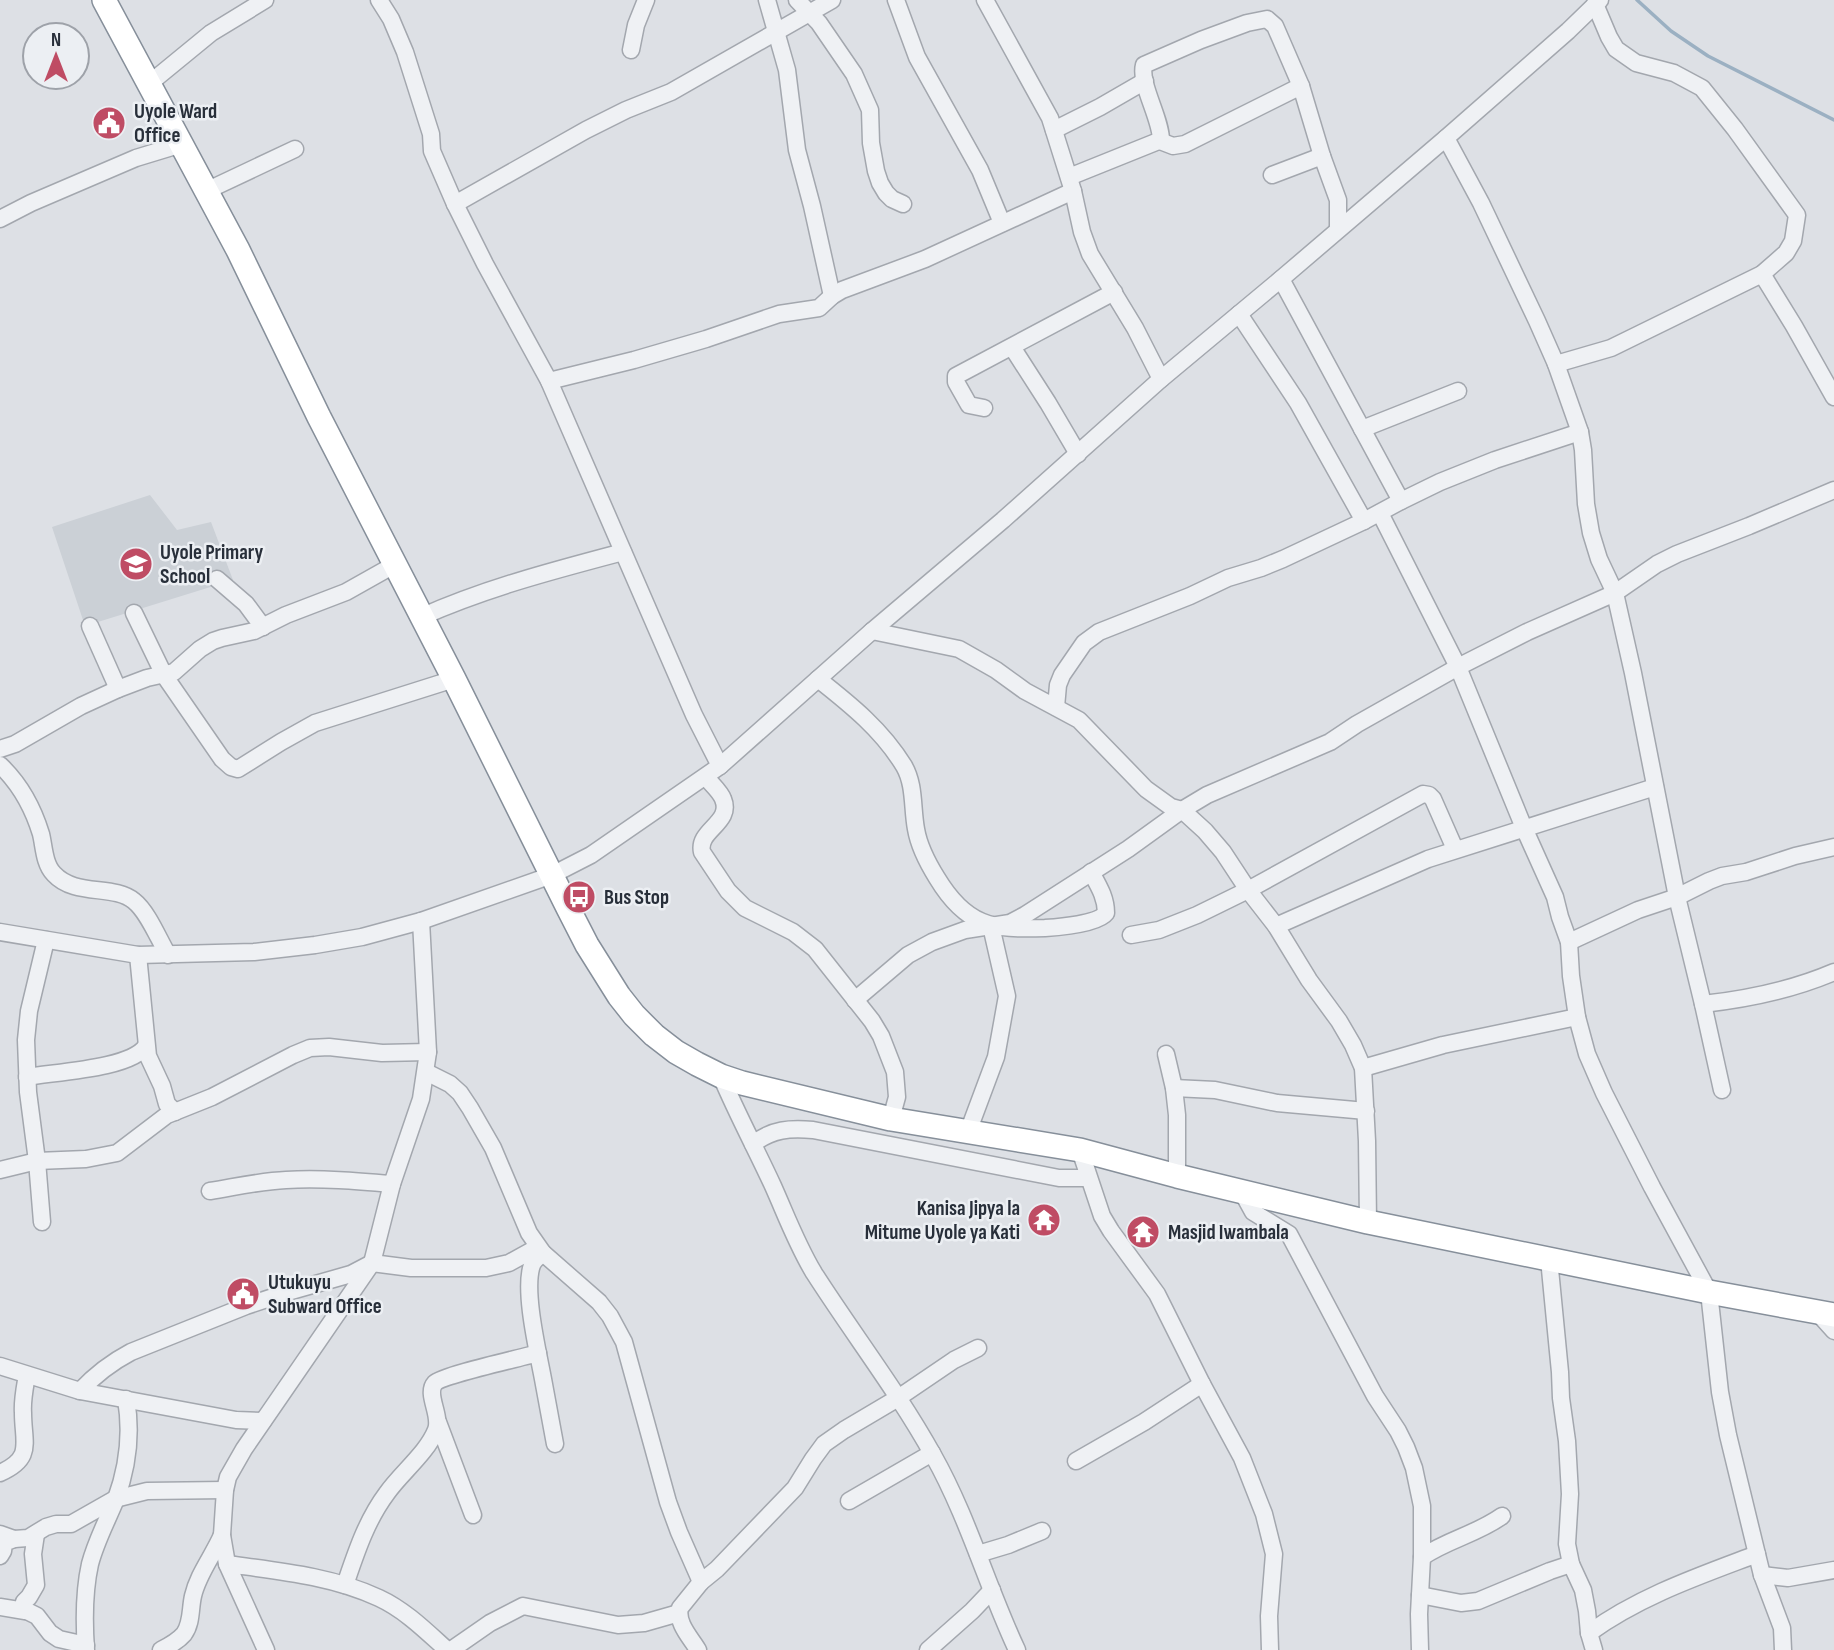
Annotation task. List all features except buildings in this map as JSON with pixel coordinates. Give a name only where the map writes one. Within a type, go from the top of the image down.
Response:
[{"type":"highway","points":[[107,1],[238,250],[319,417],[587,944],[614,988],[634,1015],[654,1035],[677,1052],[721,1076],[776,1092],[891,1119],[1080,1150],[1368,1222],[1825,1313]]},
{"type":"street","points":[[150,83],[211,33],[265,0]]},
{"type":"street","points":[[379,0],[391,19],[405,52],[431,134],[432,151],[455,204],[549,381],[694,715],[720,766]]},
{"type":"street","points":[[631,50],[636,25],[646,0]]},
{"type":"street","points":[[767,0],[787,70],[797,150],[832,296]]},
{"type":"street","points":[[797,0],[810,12],[854,74],[870,110],[873,157],[880,183],[892,199],[903,204]]},
{"type":"street","points":[[455,204],[586,130],[671,92],[832,0]]},
{"type":"street","points":[[896,0],[917,57],[980,170],[1002,223]]},
{"type":"street","points":[[985,0],[1047,109],[1071,184],[1085,243],[1135,328],[1161,379]]},
{"type":"street","points":[[0,932],[138,955],[254,952],[315,945],[362,937],[421,921],[552,875],[591,855],[720,766],[1161,379],[1446,138],[1598,2],[1609,37],[1616,49],[1636,62],[1674,73],[1702,89],[1735,129],[1797,215],[1793,241],[1786,253],[1762,274],[1611,348],[1556,364]]},
{"type":"street","points":[[1160,141],[1161,134],[1145,81],[1143,68],[1146,64],[1247,23],[1266,19],[1272,21],[1301,86],[1338,200],[1338,229]]},
{"type":"street","points":[[1054,130],[1145,81]]},
{"type":"street","points":[[549,381],[634,360],[779,314],[819,308],[832,296],[854,284],[925,259],[1002,223],[1071,184],[1160,141],[1173,146],[1185,144],[1301,86]]},
{"type":"street","points":[[1446,138],[1481,203],[1537,321],[1556,364],[1580,432],[1591,533],[1615,593],[1677,897],[1722,1090]]},
{"type":"street","points":[[0,219],[136,158],[182,144]]},
{"type":"street","points":[[206,191],[295,149]]},
{"type":"street","points":[[1272,175],[1322,156]]},
{"type":"street","points":[[1762,274],[1834,397]]},
{"type":"street","points":[[1281,279],[1401,501]]},
{"type":"street","points":[[984,408],[970,405],[956,382],[956,377],[1114,292]]},
{"type":"street","points":[[1239,314],[1298,403],[1364,521]]},
{"type":"street","points":[[1012,347],[1077,454]]},
{"type":"street","points":[[1362,429],[1458,391]]},
{"type":"street","points":[[1056,707],[1062,675],[1077,651],[1093,635],[1228,578],[1283,559],[1440,482],[1495,460],[1580,432]]},
{"type":"street","points":[[855,1000],[910,953],[946,936],[1010,923],[1207,796],[1331,742],[1357,724],[1458,667],[1527,632],[1615,593],[1676,554],[1834,490]]},
{"type":"street","points":[[1380,513],[1458,667],[1555,897],[1559,917],[1569,942],[1577,1017],[1587,1054],[1652,1187],[1709,1292],[1726,1425],[1762,1575],[1782,1628],[1783,1650]]},
{"type":"street","points":[[421,617],[493,589],[623,552]]},
{"type":"street","points":[[0,749],[118,689],[147,678],[174,672],[200,649],[213,642],[254,631],[286,615],[346,592],[394,565]]},
{"type":"street","points":[[217,579],[246,604],[263,627]]},
{"type":"street","points":[[134,613],[164,676],[222,759],[238,769],[315,723],[454,679]]},
{"type":"street","points":[[90,626],[118,689]]},
{"type":"street","points":[[872,631],[958,649],[996,670],[1025,691],[1079,720],[1146,789],[1171,807],[1182,810],[1223,852],[1339,1021],[1363,1068],[1368,1222]]},
{"type":"street","points":[[818,679],[860,712],[885,738],[908,774],[918,839],[927,862],[944,890],[969,916],[991,926],[1013,929],[1056,928],[1103,917],[1106,911],[1104,897],[1091,872]]},
{"type":"street","points":[[0,765],[29,803],[50,869],[56,877],[68,884],[133,900],[141,908],[168,955]]},
{"type":"street","points":[[706,777],[723,799],[725,808],[721,820],[702,840],[702,852],[728,891],[745,908],[793,932],[815,949],[872,1021],[895,1072],[897,1097],[891,1119]]},
{"type":"street","points":[[1276,926],[1404,868],[1455,849],[1655,787]]},
{"type":"street","points":[[1131,935],[1159,930],[1197,915],[1423,794],[1433,799],[1455,849]]},
{"type":"street","points":[[1569,942],[1722,876],[1746,872],[1834,847]]},
{"type":"street","points":[[266,1650],[227,1564],[222,1535],[225,1490],[235,1464],[372,1263],[392,1184],[421,1099],[426,1072],[428,1052],[421,921]]},
{"type":"street","points":[[968,1132],[996,1057],[1006,1001],[1007,990],[991,926]]},
{"type":"street","points":[[42,1222],[25,1054],[27,1026],[46,940]]},
{"type":"street","points":[[138,955],[146,1046],[167,1104],[176,1112]]},
{"type":"street","points":[[1703,1004],[1748,999],[1807,984],[1834,972]]},
{"type":"street","points":[[1363,1068],[1443,1045],[1577,1017]]},
{"type":"street","points":[[27,1077],[121,1061],[137,1055],[146,1046]]},
{"type":"street","points":[[0,1170],[37,1161],[86,1159],[117,1153],[160,1120],[310,1048],[329,1047],[382,1053],[428,1052]]},
{"type":"street","points":[[1166,1054],[1174,1088],[1178,1137],[1177,1176]]},
{"type":"street","points":[[426,1072],[450,1084],[470,1108],[493,1148],[529,1233],[541,1250],[599,1302],[614,1322],[624,1342],[668,1502],[701,1582]]},
{"type":"street","points":[[721,1076],[795,1238],[814,1273],[932,1452],[956,1499],[1017,1650]]},
{"type":"street","points":[[1174,1088],[1215,1090],[1277,1103],[1366,1111]]},
{"type":"street","points":[[753,1144],[772,1132],[813,1130],[1059,1178],[1088,1178]]},
{"type":"street","points":[[1080,1150],[1097,1204],[1107,1224],[1157,1294],[1242,1458],[1265,1514],[1274,1555],[1269,1616],[1270,1650]]},
{"type":"street","points":[[210,1191],[286,1180],[392,1184]]},
{"type":"street","points":[[1242,1192],[1253,1212],[1289,1234],[1375,1396],[1398,1431],[1414,1468],[1422,1506],[1420,1650]]},
{"type":"street","points":[[80,1391],[104,1369],[131,1352],[259,1301],[351,1274],[372,1263],[411,1268],[486,1268],[509,1263],[541,1250]]},
{"type":"street","points":[[541,1250],[530,1275],[532,1317],[555,1444]]},
{"type":"street","points":[[1549,1259],[1567,1441],[1570,1494],[1567,1544],[1571,1564],[1583,1590],[1594,1650]]},
{"type":"street","points":[[1825,1313],[1834,1331]]},
{"type":"street","points":[[227,1564],[272,1570],[345,1586],[380,1598],[403,1612],[449,1650],[489,1623],[523,1606],[618,1625],[644,1623],[679,1613],[701,1582],[717,1569],[795,1488],[824,1444],[954,1360],[978,1348]]},
{"type":"street","points":[[473,1515],[438,1422],[432,1389],[436,1382],[450,1376],[538,1353]]},
{"type":"street","points":[[0,1366],[80,1391],[236,1420],[263,1421]]},
{"type":"street","points":[[0,1473],[12,1468],[25,1452],[22,1413],[27,1375]]},
{"type":"street","points":[[1076,1461],[1202,1384]]},
{"type":"street","points":[[0,1607],[37,1616],[50,1633],[59,1639],[86,1647],[90,1564],[116,1499],[129,1446],[126,1399]]},
{"type":"street","points":[[345,1586],[362,1536],[376,1509],[388,1490],[428,1443],[438,1422]]},
{"type":"street","points":[[849,1500],[932,1452]]},
{"type":"street","points":[[0,1556],[7,1536],[28,1538],[46,1527],[71,1524],[116,1499],[129,1495],[157,1490],[225,1490]]},
{"type":"street","points":[[1422,1557],[1502,1516]]},
{"type":"street","points":[[978,1554],[1042,1531]]},
{"type":"street","points":[[25,1611],[24,1602],[36,1585],[33,1554],[36,1534]]},
{"type":"street","points":[[184,1650],[193,1595],[222,1535]]},
{"type":"street","points":[[1589,1633],[1611,1617],[1661,1591],[1757,1554]]},
{"type":"street","points":[[1420,1595],[1461,1603],[1478,1601],[1571,1564]]},
{"type":"street","points":[[1762,1575],[1788,1578],[1834,1570]]},
{"type":"street","points":[[928,1650],[992,1590]]},
{"type":"street","points":[[679,1613],[685,1630],[698,1650]]},
{"type":"street","points":[[161,1650],[182,1637],[187,1629]]},
{"type":"shaded area","points":[[150,495],[177,530],[211,522],[233,580],[85,626],[52,527]]},
{"type":"waterway","points":[[1637,0],[1671,31],[1708,56],[1834,120]]},
{"type":"place","name":"Uyole Ward Office","points":[[109,123]]},
{"type":"place","name":"Uyole Primary School","points":[[136,564]]},
{"type":"place","name":"Bus Stop","points":[[579,897]]},
{"type":"place","name":"Kanisa Jipya la Mitume Uyole ya Kati","points":[[1044,1220]]},
{"type":"place","name":"Masjid Iwambala","points":[[1143,1232]]},
{"type":"place","name":"Utukuyu Subward Office","points":[[243,1294]]}]
